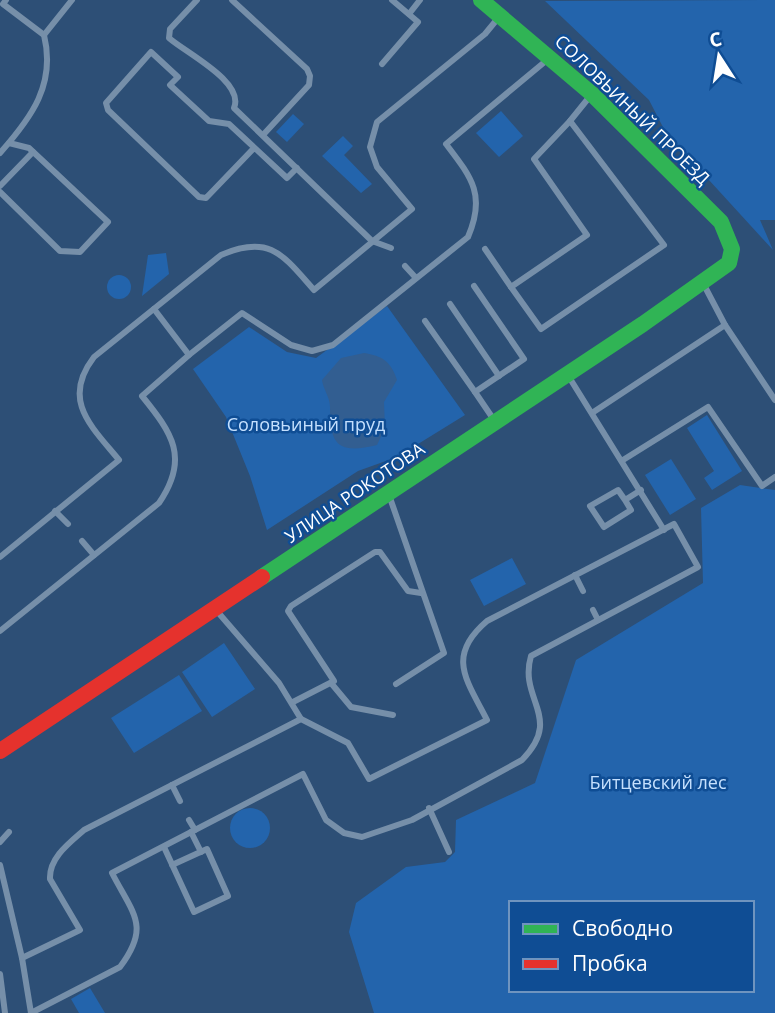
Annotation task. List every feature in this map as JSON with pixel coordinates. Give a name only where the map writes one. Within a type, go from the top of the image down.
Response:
[{"type":"street","name":"СОЛОВЬИНЫЙ ПРОЕЗД","points":[[481,0],[592,94],[721,222],[732,249],[729,263]]},
{"type":"street","name":"УЛИЦА РОКОТОВА","points":[[0,751],[703,284],[729,263]]},
{"type":"lane","points":[[0,153],[42,98],[49,61],[44,35],[3,4],[6,0]]},
{"type":"lane","points":[[44,35],[72,0]]},
{"type":"lane","points":[[197,0],[168,35],[185,52],[202,61],[234,90],[234,108],[372,242],[391,248]]},
{"type":"lane","points":[[232,0],[307,69],[310,76],[309,85],[263,135]]},
{"type":"lane","points":[[382,64],[418,22],[392,0]]},
{"type":"lane","points":[[409,14],[420,0]]},
{"type":"lane","points":[[0,557],[119,460],[85,418],[78,394],[82,373],[94,357],[221,255],[243,246],[265,246],[285,257],[314,290],[412,209],[377,167],[370,146],[377,122],[485,34],[500,16]]},
{"type":"lane","points":[[254,148],[203,198],[108,110],[106,103],[151,52],[178,77],[170,85],[209,121],[229,124],[287,178],[297,168]]},
{"type":"lane","points":[[1,631],[159,503],[173,482],[176,455],[169,429],[142,396],[189,355],[242,313],[291,345],[312,352],[333,345],[468,237],[477,215],[476,193],[469,173],[446,144],[550,57]]},
{"type":"lane","points":[[511,287],[587,235],[534,159],[592,94]]},
{"type":"lane","points":[[485,249],[541,329],[664,245],[570,121]]},
{"type":"lane","points":[[0,192],[60,251],[80,252],[108,222],[33,152],[9,143]]},
{"type":"lane","points":[[0,186],[33,152]]},
{"type":"lane","points":[[405,266],[416,278]]},
{"type":"lane","points":[[703,284],[775,400]]},
{"type":"lane","points":[[474,286],[524,359],[475,392]]},
{"type":"lane","points":[[450,304],[499,376]]},
{"type":"lane","points":[[154,309],[189,355]]},
{"type":"lane","points":[[425,321],[495,422]]},
{"type":"lane","points":[[592,413],[726,325]]},
{"type":"lane","points":[[567,374],[623,460],[664,530]]},
{"type":"lane","points":[[623,460],[708,407],[762,486],[775,477]]},
{"type":"lane","points":[[625,500],[641,490]]},
{"type":"lane","points":[[618,491],[625,500],[631,510],[604,527],[590,506],[618,491]]},
{"type":"lane","points":[[388,494],[444,653],[396,684]]},
{"type":"lane","points":[[55,511],[68,524]]},
{"type":"lane","points":[[0,865],[32,1013],[120,967],[138,938],[138,923],[112,873],[303,774],[326,820],[344,833],[362,837],[412,820],[429,808],[522,760],[535,747],[540,730],[539,710],[526,674],[531,656],[698,567],[674,524],[487,621],[468,637],[463,655],[465,678],[487,720],[369,779],[348,743],[301,719],[293,702],[215,608]]},
{"type":"lane","points":[[82,541],[94,555]]},
{"type":"lane","points":[[293,702],[334,681],[288,611],[291,606],[374,552],[380,552],[408,591],[421,593]]},
{"type":"lane","points":[[575,575],[583,591]]},
{"type":"lane","points":[[593,610],[598,620]]},
{"type":"lane","points":[[331,683],[351,707],[393,715]]},
{"type":"lane","points":[[22,958],[80,930],[50,879],[52,864],[65,847],[84,830],[301,719]]},
{"type":"lane","points":[[172,785],[180,802]]},
{"type":"lane","points":[[429,808],[449,852]]},
{"type":"lane","points":[[189,820],[201,852]]},
{"type":"lane","points":[[0,842],[9,832]]},
{"type":"lane","points":[[164,847],[172,865],[194,912],[228,896],[207,849],[172,865]]},
{"type":"lane","points":[[0,974],[5,1013]]},
{"type":"green space","points":[[775,0],[775,220],[760,220],[773,250],[666,133],[649,100],[545,1]]},
{"type":"green space","points":[[501,111],[523,136],[499,157],[476,133]]},
{"type":"green space","points":[[293,114],[304,124],[287,142],[276,132]]},
{"type":"green space","points":[[343,136],[353,146],[344,155],[372,184],[361,193],[322,156]]},
{"type":"green space","points":[[166,253],[169,274],[142,296],[148,255]]},
{"type":"green space","points":[[119,275],[127,279],[131,287],[127,295],[119,299],[111,295],[107,287],[111,279]]},
{"type":"green space","name":"Соловьиный пруд","points":[[387,306],[465,415],[397,457],[358,471],[267,530],[250,476],[226,417],[193,369],[249,327],[287,352],[316,358]]},
{"type":"green space","points":[[707,415],[742,471],[712,490],[704,478],[714,471],[687,428]]},
{"type":"green space","points":[[671,459],[696,499],[670,515],[645,475]]},
{"type":"green space","name":"Битцевский лес","points":[[740,485],[775,490],[775,1013],[374,1013],[349,932],[356,903],[406,867],[445,862],[455,852],[456,820],[535,783],[576,660],[703,583],[701,508]]},
{"type":"green space","points":[[512,558],[526,584],[484,606],[470,580]]},
{"type":"green space","points":[[224,643],[255,689],[212,717],[182,672]]},
{"type":"green space","points":[[179,675],[202,711],[134,753],[111,718]]},
{"type":"green space","points":[[250,808],[264,814],[270,828],[264,842],[250,848],[236,842],[230,828],[236,814]]},
{"type":"green space","points":[[90,988],[105,1013],[79,1013],[71,999]]},
{"type":"shaded area","points":[[364,353],[385,360],[397,380],[384,402],[385,428],[377,445],[363,448],[344,447],[334,437],[330,403],[322,380],[341,358]]},
{"type":"traffic: fast","points":[[262,577],[643,324],[729,263],[732,249],[721,222],[592,94],[481,0]]},
{"type":"traffic: jam","points":[[0,751],[262,577]]}]
